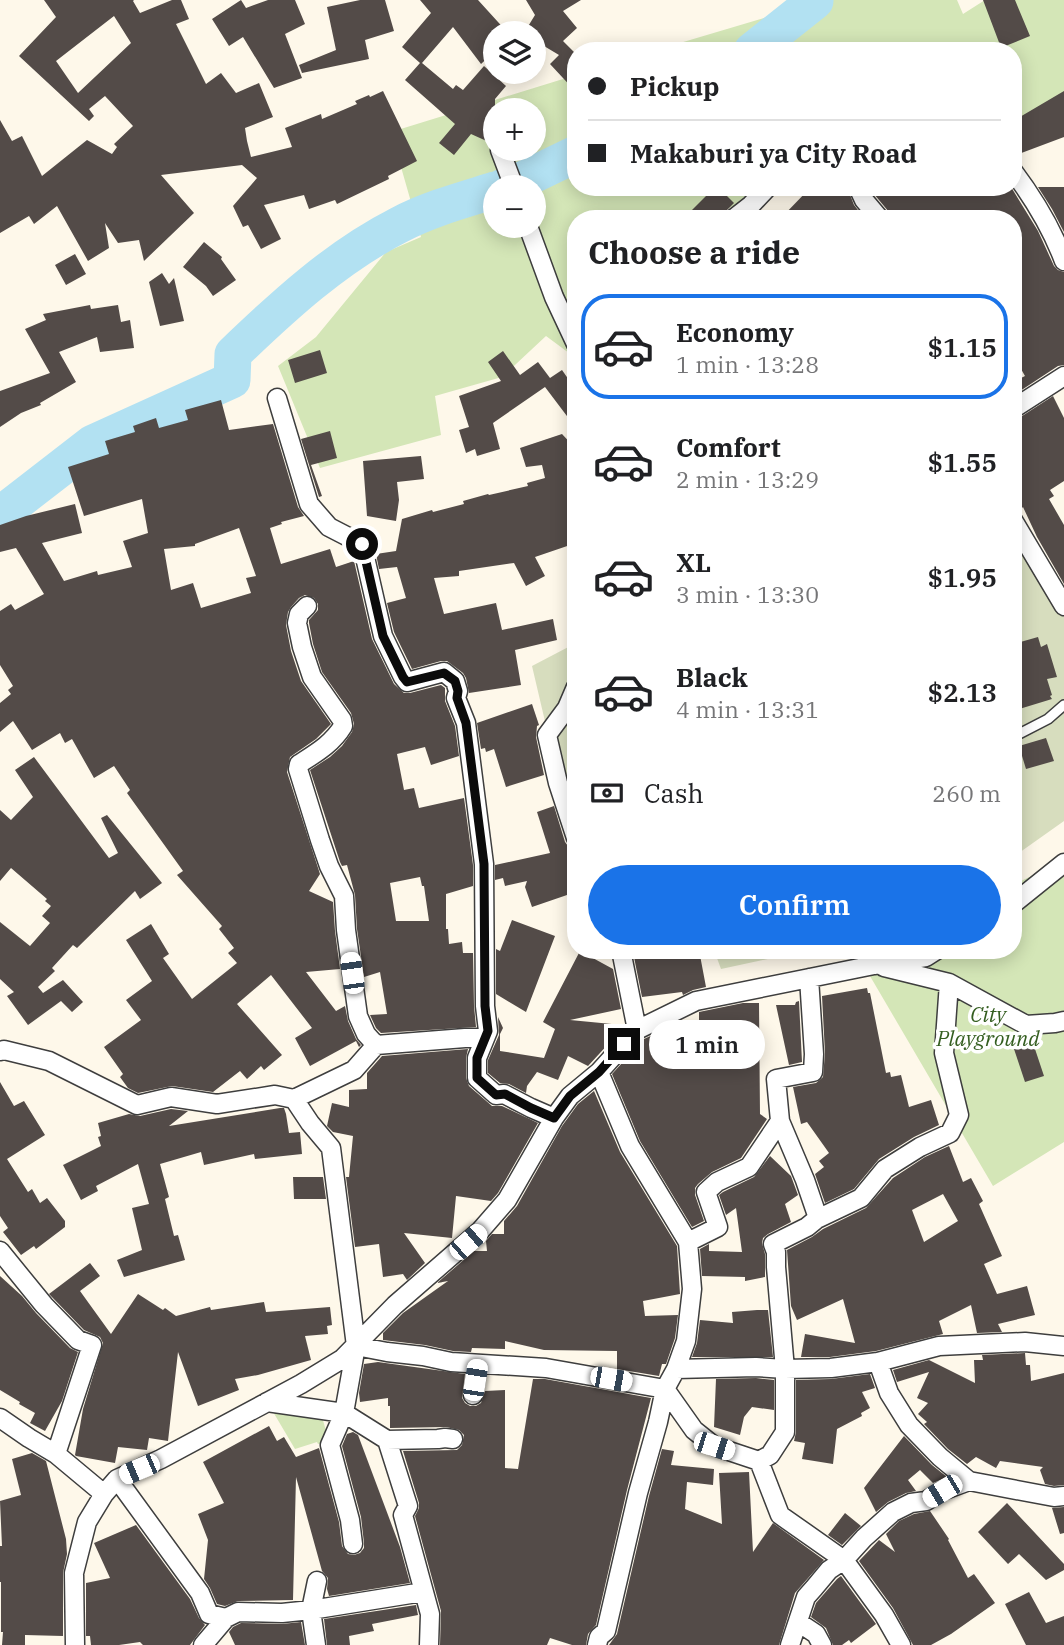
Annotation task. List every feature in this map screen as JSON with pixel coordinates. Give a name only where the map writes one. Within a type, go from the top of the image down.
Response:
[{"type":"street","points":[[1022,184],[1043,216],[1064,261]]},
{"type":"street","points":[[745,210],[760,196]]},
{"type":"street","points":[[532,238],[567,325]]},
{"type":"street","points":[[1022,403],[1064,376]]},
{"type":"street","points":[[277,398],[309,504],[328,527],[362,544],[383,636],[403,677],[407,682],[444,673],[455,681],[457,698],[466,723],[484,864],[485,1006],[488,1031],[477,1058],[477,1078],[496,1095],[505,1094],[554,1118]]},
{"type":"street","points":[[1022,535],[1064,606]]},
{"type":"street","points":[[307,606],[299,614],[297,623],[302,647],[312,677],[342,720],[343,726],[333,740],[299,764],[298,769],[324,853],[344,896],[358,1016],[366,1034],[376,1045]]},
{"type":"street","points":[[567,706],[547,735],[567,810]]},
{"type":"street","points":[[1022,897],[1064,863]]},
{"type":"street","points":[[623,959],[637,1030]]},
{"type":"street","points":[[75,1645],[74,1573],[88,1521],[104,1494],[117,1479],[161,1459],[342,1359],[395,1305],[480,1231],[507,1200],[554,1118],[570,1096],[599,1072],[637,1030],[696,1002],[809,978],[874,959]]},
{"type":"street","points":[[880,959],[949,983],[1026,1025],[1064,1021]]},
{"type":"street","points":[[809,978],[813,1072],[776,1079],[780,1121],[805,1180],[817,1219]]},
{"type":"street","points":[[760,1461],[770,1454],[785,1432],[785,1369],[776,1252],[773,1244],[861,1198],[885,1169],[920,1147],[950,1133],[959,1115],[944,1053],[949,983]]},
{"type":"street","points":[[1,1049],[49,1060],[137,1105],[171,1097],[217,1104],[275,1095],[294,1099],[354,1070],[376,1045],[485,1038]]},
{"type":"street","points":[[597,1645],[599,1637],[606,1631],[665,1389],[686,1341],[692,1289],[688,1242],[630,1146],[599,1072]]},
{"type":"street","points":[[294,1099],[331,1148],[356,1346],[344,1413],[330,1445],[350,1520],[353,1544]]},
{"type":"street","points":[[688,1242],[718,1227],[706,1192],[717,1182],[749,1167],[780,1121]]},
{"type":"street","points":[[0,1251],[44,1305],[78,1340],[92,1345],[55,1454]]},
{"type":"street","points":[[676,1369],[831,1368],[878,1362],[939,1346],[1025,1342],[1064,1346]]},
{"type":"street","points":[[356,1346],[451,1363],[547,1368],[665,1389],[694,1430],[714,1446],[760,1461]]},
{"type":"street","points":[[878,1362],[889,1393],[909,1425],[940,1457],[969,1481],[1054,1497],[1064,1496]]},
{"type":"street","points":[[473,1395],[478,1365]]},
{"type":"street","points":[[267,1402],[344,1413],[387,1440],[453,1439]]},
{"type":"street","points":[[0,1418],[55,1454],[104,1494]]},
{"type":"street","points":[[387,1440],[408,1506],[403,1515],[430,1614],[429,1645]]},
{"type":"street","points":[[760,1461],[780,1515],[844,1560],[884,1615],[901,1645]]},
{"type":"street","points":[[117,1479],[200,1593],[209,1614],[226,1618]]},
{"type":"street","points":[[790,1645],[806,1597],[829,1570],[844,1560],[893,1512],[911,1503],[926,1501],[942,1491],[969,1481]]},
{"type":"street","points":[[316,1645],[311,1610],[317,1581]]},
{"type":"street","points":[[203,1645],[226,1618],[238,1612],[282,1613],[311,1610],[423,1592]]},
{"type":"street","points":[[798,1622],[816,1634],[822,1645]]},
{"type":"lane","points":[[1022,732],[1048,719],[1064,705]]},
{"type":"green space","points":[[824,0],[957,0],[963,14],[985,0],[1064,0],[1064,116],[1022,119],[1022,42],[683,42]]},
{"type":"green space","points":[[567,78],[567,196],[748,196],[742,202],[725,210],[567,210],[567,352],[546,336],[502,377],[435,396],[441,435],[320,468],[278,366],[316,337],[386,252],[421,237],[391,132],[483,104],[483,161],[546,161],[546,98],[501,98]]},
{"type":"green space","points":[[1022,519],[1064,592],[1064,821],[1022,851]]},
{"type":"green space","points":[[567,648],[567,805],[555,764],[532,666]]},
{"type":"green space","name":"City Playground","points":[[1064,860],[1064,1142],[993,1186],[860,959],[1022,959],[1022,881]]},
{"type":"green space","points":[[717,959],[768,959],[721,969]]},
{"type":"green space","points":[[269,1405],[320,1410],[329,1441],[295,1449]]},
{"type":"building","points":[[44,0],[134,0],[140,13],[172,0],[181,0],[189,19],[176,24],[206,84],[221,73],[236,93],[259,83],[273,117],[245,128],[251,157],[292,147],[285,128],[321,114],[322,119],[357,104],[355,101],[383,91],[417,161],[388,176],[389,179],[337,204],[335,200],[309,209],[304,195],[264,205],[281,239],[261,249],[248,225],[243,227],[233,206],[257,178],[242,165],[161,175],[194,213],[144,261],[139,240],[118,243],[105,223],[109,248],[88,261],[57,206],[34,224],[29,216],[0,233],[0,120],[12,141],[22,136],[42,176],[87,140],[112,154],[117,147],[114,144],[133,126],[105,96],[89,109],[94,116],[89,121],[19,56],[56,17]],"holes":[[[114,16],[131,43],[78,93],[56,61]]]},
{"type":"building","points":[[241,0],[246,8],[268,0],[295,0],[305,24],[285,34],[302,78],[274,88],[243,37],[229,46],[212,19]]},
{"type":"building","points":[[360,0],[385,0],[394,31],[365,40],[369,59],[302,73],[299,65],[336,50],[327,7]]},
{"type":"building","points":[[420,0],[478,0],[497,21],[483,21],[481,64],[453,27],[422,63],[453,89],[456,85],[463,90],[483,67],[483,84],[506,86],[496,98],[483,98],[483,139],[471,134],[454,155],[439,143],[455,124],[405,80],[420,63],[402,47],[431,13]]},
{"type":"building","points":[[526,0],[581,0],[563,11],[577,28],[563,41],[567,45],[567,82],[550,64],[559,55],[546,47],[546,21],[531,21],[535,15]]},
{"type":"building","points":[[983,0],[1015,0],[1030,36],[1015,42],[999,42]]},
{"type":"building","points":[[1064,91],[1064,137],[1022,153],[1022,116]]},
{"type":"building","points":[[1038,187],[1064,187],[1064,232],[1052,209]]},
{"type":"building","points":[[706,196],[727,196],[734,203],[727,210],[692,210]]},
{"type":"building","points":[[802,196],[850,196],[858,210],[789,210]]},
{"type":"building","points":[[876,196],[1017,196],[1038,231],[1054,266],[1064,272],[1064,365],[1058,366],[1022,390],[1022,378],[1025,376],[1022,371],[1022,210],[887,210]]},
{"type":"building","points":[[204,242],[222,257],[236,280],[213,296],[206,286],[183,267]]},
{"type":"building","points":[[75,254],[86,274],[66,285],[55,265]]},
{"type":"building","points":[[162,273],[169,284],[174,278],[184,321],[160,326],[149,282]]},
{"type":"building","points":[[90,305],[91,309],[118,305],[121,322],[130,320],[134,348],[100,352],[97,337],[59,352],[76,382],[0,427],[0,391],[50,373],[25,329],[46,320],[43,314]]},
{"type":"building","points":[[320,350],[327,373],[295,383],[288,360]]},
{"type":"building","points":[[503,351],[520,375],[538,362],[550,378],[562,370],[567,377],[567,416],[545,387],[493,423],[500,449],[477,456],[475,449],[466,453],[459,430],[469,427],[459,396],[501,381],[488,362]]},
{"type":"building","points":[[1053,396],[1064,418],[1064,481],[1050,490],[1054,496],[1049,499],[1064,525],[1064,584],[1022,508],[1022,416]]},
{"type":"building","points":[[221,400],[229,430],[273,424],[298,507],[304,516],[270,528],[281,564],[330,549],[336,567],[354,561],[372,639],[394,684],[404,693],[441,685],[445,688],[445,701],[455,726],[459,756],[431,765],[425,747],[397,754],[404,790],[414,788],[419,808],[464,798],[473,865],[473,886],[446,894],[446,929],[449,944],[462,942],[463,953],[473,953],[476,1027],[381,1033],[370,1015],[387,1014],[380,972],[364,977],[355,895],[347,865],[342,866],[340,862],[310,770],[342,746],[354,724],[351,713],[322,672],[309,623],[318,610],[318,604],[314,598],[305,595],[299,598],[288,612],[286,625],[291,651],[301,681],[331,724],[316,739],[290,757],[287,772],[320,874],[309,891],[333,902],[340,969],[306,972],[336,1011],[345,1006],[348,1021],[361,1045],[359,1047],[356,1041],[310,1066],[295,1038],[312,1028],[271,975],[237,1004],[282,1055],[264,1070],[261,1066],[247,1079],[240,1071],[213,1092],[172,1086],[138,1093],[128,1088],[120,1077],[123,1074],[104,1047],[141,1020],[126,1000],[152,981],[126,940],[151,924],[169,954],[163,958],[192,999],[237,963],[228,953],[234,948],[219,929],[222,926],[177,875],[183,871],[127,793],[130,790],[114,766],[94,778],[72,739],[65,743],[60,733],[32,750],[13,721],[0,732],[0,703],[11,694],[8,690],[13,686],[0,665],[0,611],[11,604],[15,610],[44,594],[16,548],[0,552],[0,525],[75,504],[82,533],[42,543],[64,581],[97,571],[98,575],[132,567],[123,541],[148,533],[142,499],[84,516],[68,467],[109,454],[105,441],[135,432],[133,426],[156,418],[159,428],[188,420],[185,410]],"holes":[[[239,528],[256,576],[246,578],[251,593],[201,608],[193,583],[171,590],[164,549],[195,546]],[[420,877],[424,886],[429,921],[396,921],[390,883]]]},
{"type":"building","points":[[330,431],[337,458],[311,465],[322,496],[319,497],[301,439]]},
{"type":"building","points":[[562,434],[567,439],[567,546],[535,557],[545,576],[526,586],[514,563],[459,571],[459,576],[434,578],[444,614],[496,603],[502,630],[553,619],[557,640],[515,650],[521,685],[469,693],[463,673],[447,661],[412,669],[394,632],[387,603],[406,598],[397,567],[379,569],[376,554],[396,551],[402,519],[464,504],[463,501],[488,494],[528,486],[527,483],[545,478],[542,465],[526,467],[520,448]]},
{"type":"building","points":[[421,456],[424,479],[397,482],[399,500],[396,521],[367,516],[363,461]]},
{"type":"building","points":[[1038,637],[1041,647],[1047,644],[1057,677],[1047,679],[1052,699],[1022,708],[1022,641]]},
{"type":"building","points":[[532,704],[539,725],[536,737],[544,775],[506,787],[494,749],[486,752],[485,748],[481,749],[477,723]]},
{"type":"building","points":[[1046,738],[1054,761],[1026,769],[1022,745]]},
{"type":"building","points":[[34,757],[109,858],[118,853],[101,818],[107,815],[162,883],[140,899],[135,891],[77,948],[73,945],[52,968],[55,971],[38,987],[43,993],[63,980],[83,1002],[72,1012],[61,1001],[28,1025],[7,996],[14,992],[0,979],[0,922],[30,946],[50,923],[42,916],[51,906],[45,901],[47,899],[11,868],[0,881],[0,810],[11,820],[33,797],[15,770]]},
{"type":"building","points":[[554,806],[567,845],[567,895],[532,907],[525,887],[527,881],[505,886],[503,878],[495,880],[495,865],[550,853],[537,812]]},
{"type":"building","points":[[512,920],[555,936],[526,1012],[496,994],[496,949],[500,951]]},
{"type":"building","points":[[576,959],[595,959],[613,969],[621,1009],[570,1020],[622,1025],[620,1028],[623,1028],[588,1066],[568,1056],[558,1080],[537,1072],[527,1086],[526,1093],[509,1084],[500,1083],[488,1073],[488,1060],[499,1035],[498,1017],[503,1028],[500,1034],[500,1051],[544,1058],[555,1029],[543,1022]]},
{"type":"building","points":[[634,959],[701,959],[706,987],[683,995],[682,992],[642,997]]},
{"type":"building","points":[[867,988],[886,1073],[890,1072],[891,1077],[901,1075],[909,1107],[931,1100],[939,1125],[879,1159],[854,1189],[825,1203],[815,1174],[824,1167],[819,1161],[829,1153],[807,1122],[801,1124],[793,1087],[816,1083],[823,1077],[825,1053],[822,996]]},
{"type":"building","points":[[799,1001],[802,1062],[789,1065],[776,1005],[795,1005]]},
{"type":"building","points":[[743,1003],[759,1003],[760,1114],[767,1119],[741,1158],[712,1172],[695,1188],[704,1221],[692,1227],[640,1141],[612,1074],[644,1039],[657,1033],[682,1036],[683,1030],[699,1031],[699,1012]]},
{"type":"building","points":[[1033,1043],[1044,1076],[1025,1082],[1014,1049]]},
{"type":"building","points":[[468,1049],[466,1078],[469,1086],[492,1106],[502,1106],[538,1123],[491,1201],[456,1196],[452,1238],[404,1233],[425,1263],[407,1280],[403,1274],[383,1277],[379,1244],[355,1247],[346,1177],[349,1177],[353,1136],[333,1132],[327,1126],[332,1103],[349,1107],[349,1090],[367,1089],[367,1073],[382,1056]]},
{"type":"building","points":[[0,1082],[14,1106],[24,1101],[45,1135],[7,1159],[28,1192],[32,1189],[40,1203],[47,1198],[65,1221],[65,1227],[36,1249],[34,1246],[21,1255],[3,1232],[8,1228],[0,1216]]},
{"type":"building","points":[[594,1091],[620,1152],[677,1246],[680,1294],[643,1301],[645,1316],[678,1315],[675,1338],[659,1376],[617,1369],[617,1351],[544,1350],[505,1341],[505,1349],[472,1348],[471,1352],[383,1340],[383,1333],[403,1313],[448,1281],[437,1283],[474,1251],[487,1251],[486,1241],[492,1234],[504,1234],[504,1221],[517,1206],[562,1126],[578,1104]]},
{"type":"building","points":[[284,1108],[289,1133],[300,1132],[302,1154],[255,1159],[254,1154],[204,1165],[201,1152],[160,1164],[169,1197],[165,1199],[174,1236],[178,1235],[185,1260],[124,1277],[117,1260],[142,1250],[132,1208],[149,1204],[138,1164],[96,1186],[98,1191],[81,1200],[63,1165],[101,1146],[98,1123],[129,1114],[140,1116],[171,1109],[188,1111],[169,1126]]},
{"type":"building","points":[[949,1146],[963,1182],[971,1178],[983,1201],[979,1204],[1002,1256],[984,1264],[997,1294],[1027,1286],[1035,1315],[998,1324],[1002,1332],[977,1333],[971,1305],[939,1321],[943,1334],[876,1351],[830,1357],[801,1357],[805,1334],[855,1343],[843,1299],[797,1320],[791,1306],[787,1250],[866,1208],[893,1178],[925,1157]],"holes":[[[943,1194],[958,1221],[924,1242],[912,1210]]]},
{"type":"building","points":[[770,1156],[791,1176],[798,1195],[785,1204],[791,1222],[763,1238],[765,1277],[745,1281],[745,1277],[702,1276],[700,1249],[709,1244],[709,1251],[742,1252],[736,1208],[726,1215],[719,1195],[754,1177]]},
{"type":"building","points":[[293,1177],[323,1177],[326,1199],[294,1199]]},
{"type":"building","points":[[90,1263],[100,1276],[80,1291],[111,1334],[138,1294],[176,1316],[210,1307],[211,1310],[264,1302],[266,1312],[330,1307],[332,1325],[327,1326],[328,1334],[305,1336],[311,1360],[235,1379],[239,1390],[198,1406],[178,1352],[168,1441],[149,1438],[147,1450],[118,1447],[115,1463],[76,1456],[83,1409],[103,1343],[100,1337],[84,1330],[49,1294]]},
{"type":"building","points":[[0,1276],[70,1348],[78,1352],[62,1401],[45,1431],[30,1423],[35,1413],[0,1390]]},
{"type":"building","points":[[768,1310],[773,1357],[692,1357],[700,1320],[733,1323],[732,1312]]},
{"type":"building","points":[[1025,1353],[1026,1365],[1030,1365],[1031,1381],[1064,1373],[1064,1485],[1045,1484],[1040,1470],[1043,1467],[1000,1461],[996,1468],[976,1457],[967,1464],[948,1449],[918,1414],[928,1403],[917,1398],[929,1372],[897,1382],[893,1370],[929,1360],[975,1383],[974,1360],[983,1360],[982,1355]]},
{"type":"building","points":[[378,1362],[465,1374],[462,1398],[470,1406],[481,1403],[485,1391],[505,1390],[505,1468],[518,1469],[533,1379],[651,1398],[596,1625],[588,1634],[586,1645],[572,1645],[550,1638],[547,1645],[440,1645],[441,1611],[415,1516],[419,1503],[403,1451],[457,1450],[462,1445],[464,1435],[459,1430],[446,1427],[390,1428],[388,1398],[360,1402],[364,1364]]},
{"type":"building","points":[[870,1374],[875,1388],[862,1392],[870,1408],[861,1413],[862,1416],[837,1429],[833,1464],[802,1459],[805,1443],[794,1441],[796,1380]]},
{"type":"building","points":[[716,1379],[774,1380],[774,1410],[752,1407],[744,1417],[740,1435],[714,1427]]},
{"type":"building","points":[[269,1426],[277,1441],[284,1437],[296,1457],[319,1448],[339,1522],[342,1546],[348,1554],[354,1555],[360,1553],[364,1543],[361,1517],[342,1446],[347,1434],[353,1432],[358,1435],[400,1547],[410,1583],[329,1596],[328,1578],[322,1571],[296,1477],[293,1600],[238,1601],[225,1606],[217,1604],[204,1579],[208,1540],[198,1514],[224,1503],[203,1462]]},
{"type":"building","points":[[904,1436],[947,1477],[933,1483],[920,1470],[908,1480],[916,1491],[888,1502],[876,1512],[864,1488]]},
{"type":"building","points":[[662,1449],[674,1451],[671,1465],[714,1469],[713,1485],[687,1482],[685,1509],[722,1524],[719,1473],[749,1472],[753,1552],[773,1523],[824,1560],[795,1593],[779,1645],[609,1645],[617,1634]]},
{"type":"building","points":[[32,1453],[46,1461],[66,1539],[63,1636],[25,1635],[25,1645],[2,1645],[0,1501],[21,1495],[12,1459]]},
{"type":"building","points":[[1007,1503],[1064,1564],[1064,1570],[1046,1580],[1019,1554],[1008,1564],[978,1532]]},
{"type":"building","points":[[1064,1507],[1064,1533],[1060,1534],[1052,1508]]},
{"type":"building","points":[[930,1511],[949,1539],[968,1578],[974,1574],[995,1603],[931,1645],[913,1645],[893,1608],[859,1561],[879,1540],[895,1552],[886,1534],[899,1521]]},
{"type":"building","points":[[845,1513],[861,1526],[842,1545],[828,1535]]},
{"type":"building","points":[[136,1525],[190,1599],[205,1625],[190,1645],[143,1645],[140,1642],[91,1645],[90,1636],[86,1636],[86,1583],[110,1578],[94,1543]]},
{"type":"building","points":[[841,1576],[876,1624],[851,1643],[849,1640],[842,1645],[833,1645],[826,1628],[811,1617],[816,1603]]},
{"type":"building","points":[[1029,1592],[1046,1623],[1064,1616],[1064,1645],[1026,1645],[1005,1604]]},
{"type":"building","points":[[416,1605],[418,1615],[372,1624],[374,1631],[349,1636],[350,1645],[327,1645],[324,1619]]},
{"type":"building","points":[[301,1622],[305,1645],[235,1645],[229,1632],[241,1623]]},
{"type":"waterway","points":[[763,42],[815,0]]},
{"type":"waterway","points":[[533,175],[567,158]]},
{"type":"waterway","points":[[0,515],[93,443],[232,380],[233,354],[291,301],[354,252],[410,219],[483,194]]},
{"type":"route","points":[[362,544],[383,636],[403,677],[407,682],[444,673],[450,676],[455,681],[457,698],[466,723],[484,864],[485,1006],[488,1031],[477,1058],[477,1078],[496,1095],[505,1094],[554,1118],[570,1096],[599,1072],[624,1044]]}]
